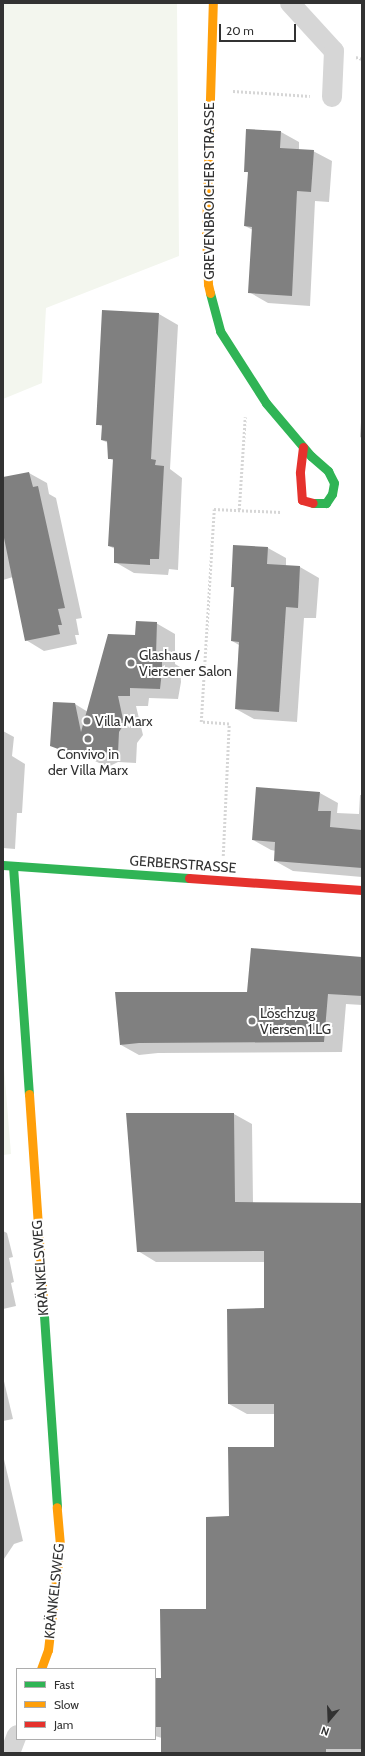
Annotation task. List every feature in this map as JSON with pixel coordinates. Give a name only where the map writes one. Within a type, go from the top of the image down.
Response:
[{"type":"street","name":"GREVENBROICHER STRASSE","points":[[213,3],[209,90],[206,233],[208,284],[220,331],[266,403],[311,456],[328,471],[334,483],[332,494],[326,503],[314,504],[308,502]]},
{"type":"street","points":[[290,3],[334,51],[332,97]]},
{"type":"street","points":[[303,446],[300,485],[302,500],[308,502]]},
{"type":"street","name":"GERBERSTRASSE","points":[[3,865],[362,890]]},
{"type":"street","name":"KRÄNKELSWEG","points":[[13,866],[60,1545],[48,1650],[41,1668]]},
{"type":"street","points":[[10,1753],[16,1738]]},
{"type":"path","points":[[209,90],[332,97]]},
{"type":"path","points":[[239,510],[245,412]]},
{"type":"path","points":[[222,880],[230,724],[201,722],[214,509],[299,512],[308,502]]},
{"type":"shaded area","points":[[3,3],[177,3],[179,256],[46,308],[42,383],[3,399]]},
{"type":"shaded area","points":[[3,1055],[11,1154],[3,1155]]},
{"type":"building","points":[[246,129],[281,131],[280,148],[314,150],[311,192],[297,191],[292,296],[248,293],[252,227],[244,226],[248,172],[244,172]]},
{"type":"building","points":[[102,310],[159,313],[151,459],[156,460],[155,465],[164,466],[159,559],[150,559],[150,565],[114,563],[114,547],[108,546],[113,459],[108,459],[107,441],[101,440],[102,425],[96,425]]},
{"type":"building","points":[[29,472],[33,487],[38,486],[65,608],[58,609],[62,625],[58,625],[60,634],[25,641],[3,533],[3,477]]},
{"type":"building","points":[[233,545],[268,547],[267,564],[300,566],[298,608],[286,607],[279,712],[235,709],[239,642],[231,641],[234,587],[231,587]]},
{"type":"building","points":[[136,621],[157,622],[156,655],[162,656],[160,689],[130,688],[130,696],[118,696],[124,724],[119,732],[118,753],[99,752],[87,756],[77,751],[61,750],[50,746],[53,702],[75,703],[81,732],[108,634],[135,635]]},
{"type":"building","points":[[256,787],[320,792],[318,811],[331,811],[330,827],[362,830],[362,868],[274,861],[275,842],[252,840]]},
{"type":"building","points":[[251,948],[362,957],[362,996],[328,994],[324,1042],[139,1043],[120,1045],[115,992],[247,992]]},
{"type":"building","points":[[126,1113],[234,1113],[235,1202],[362,1203],[362,1749],[326,1749],[326,1753],[161,1753],[161,1727],[156,1727],[156,1678],[161,1678],[160,1609],[206,1609],[206,1517],[229,1516],[228,1447],[274,1447],[274,1404],[228,1404],[227,1309],[264,1308],[264,1251],[137,1252]]},
{"type":"traffic: fast","points":[[210,293],[220,331],[266,403],[311,456],[328,471],[334,483],[332,494],[326,503],[313,503]]},
{"type":"traffic: fast","points":[[3,865],[189,878]]},
{"type":"traffic: fast","points":[[13,866],[29,1094]]},
{"type":"traffic: fast","points":[[43,1301],[57,1507]]},
{"type":"traffic: slow","points":[[210,293],[208,284],[206,233],[213,3]]},
{"type":"traffic: slow","points":[[29,1094],[43,1301]]},
{"type":"traffic: slow","points":[[41,1668],[48,1650],[60,1545],[57,1507]]},
{"type":"traffic: jam","points":[[303,447],[300,473],[302,500],[313,503]]},
{"type":"traffic: jam","points":[[189,878],[362,890]]},
{"type":"place","name":"Glashaus / Viersener Salon","points":[[131,663]]},
{"type":"place","name":"Villa Marx","points":[[87,721]]},
{"type":"place","name":"Convivo in der Villa Marx","points":[[88,739]]},
{"type":"place","name":"Löschzug Viersen 1.LG","points":[[252,1021]]}]
